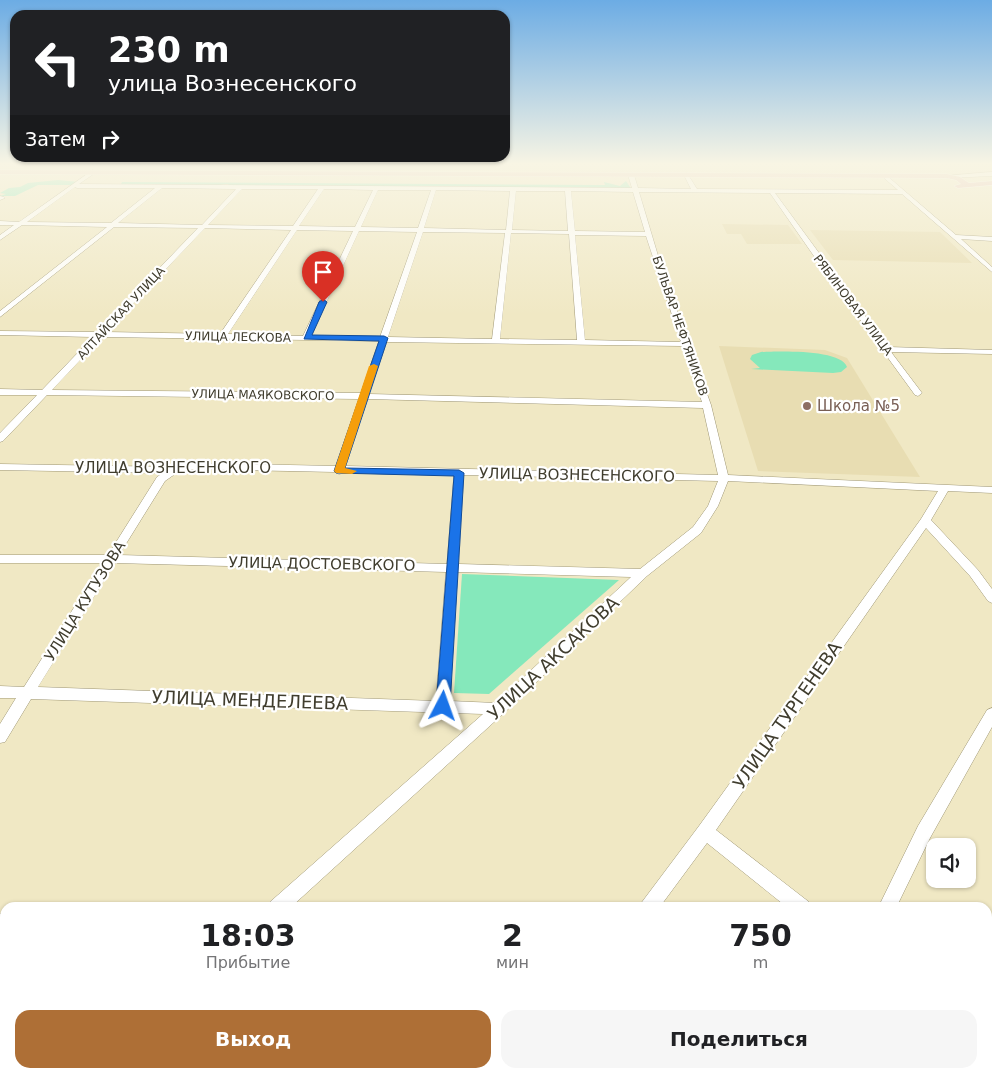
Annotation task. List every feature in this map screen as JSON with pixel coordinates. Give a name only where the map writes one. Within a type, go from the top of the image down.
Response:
[{"type":"street","points":[[0,238],[35,214]]},
{"type":"street","points":[[0,315],[124,214]]},
{"type":"street","name":"АЛТАЙСКАЯ УЛИЦА","points":[[0,439],[215,214]]},
{"type":"street","points":[[222,337],[304,214]]},
{"type":"street","points":[[306,338],[363,214]]},
{"type":"street","points":[[339,471],[426,214]]},
{"type":"street","points":[[496,340],[510,214]]},
{"type":"street","points":[[570,214],[581,342]]},
{"type":"street","name":"БУЛЬВАР НЕФТЯНИКОВ","points":[[644,214],[707,405],[724,478]]},
{"type":"street","name":"РЯБИНОВАЯ УЛИЦА","points":[[788,214],[918,393]]},
{"type":"street","points":[[928,214],[992,270]]},
{"type":"street","points":[[0,223],[650,234]]},
{"type":"street","points":[[954,237],[992,239]]},
{"type":"street","name":"УЛИЦА ЛЕСКОВА","points":[[0,332],[686,344]]},
{"type":"street","points":[[887,349],[992,352]]},
{"type":"street","name":"УЛИЦА МАЯКОВСКОГО","points":[[0,392],[363,396],[707,405]]},
{"type":"street","name":"УЛИЦА ВОЗНЕСЕНСКОГО","points":[[0,467],[174,470],[188,466],[339,471],[724,478],[992,490]]},
{"type":"street","name":"УЛИЦА КУТУЗОВА","points":[[0,737],[161,479],[174,470]]},
{"type":"street","points":[[443,706],[459,473]]},
{"type":"street","name":"УЛИЦА АКСАКОВА","points":[[283,902],[499,709],[643,573],[698,530],[713,506],[724,478]]},
{"type":"street","name":"УЛИЦА ТУРГЕНЕВА","points":[[652,902],[705,832],[925,521],[945,488]]},
{"type":"street","points":[[925,521],[974,573],[992,598]]},
{"type":"street","name":"УЛИЦА ДОСТОЕВСКОГО","points":[[0,559],[110,559],[452,566],[643,573]]},
{"type":"street","name":"УЛИЦА МЕНДЕЛЕЕВА","points":[[0,692],[499,709]]},
{"type":"street","points":[[890,902],[924,832],[992,714]]},
{"type":"street","points":[[705,832],[796,902]]},
{"type":"shaded area","points":[[722,224],[788,225],[802,244],[747,244],[741,234],[727,234]]},
{"type":"shaded area","points":[[810,230],[940,232],[972,263],[833,260]]},
{"type":"shaded area","name":"Школа №5","points":[[719,346],[825,350],[847,358],[920,477],[758,471]]},
{"type":"green space","points":[[761,352],[809,352],[822,354],[843,361],[847,367],[841,372],[833,373],[751,369],[760,368],[750,359],[752,355]]},
{"type":"green space","points":[[462,574],[619,580],[489,694],[454,693]]},
{"type":"slow traffic","points":[[352,471],[339,471],[374,366]]},
{"type":"place","name":"Школа №5","points":[[807,406]]},
{"type":"route","points":[[323,302],[306,338],[384,338],[339,471],[459,473],[443,706]]}]
